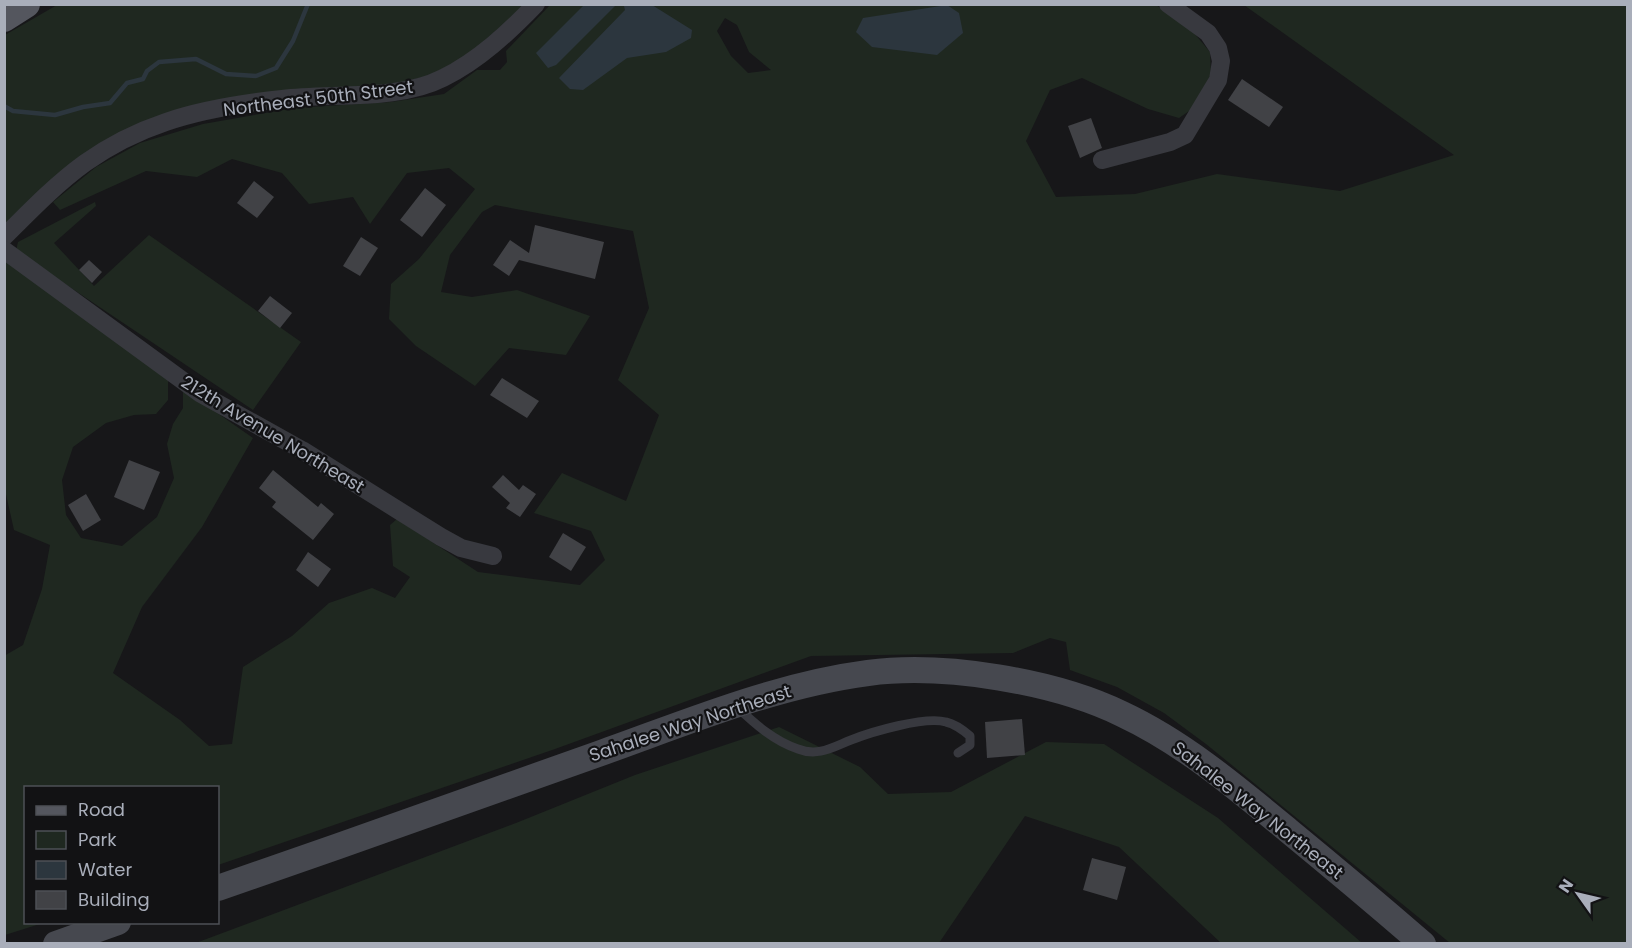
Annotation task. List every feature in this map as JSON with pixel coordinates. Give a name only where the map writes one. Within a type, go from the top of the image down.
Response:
[{"type":"main road","points":[[4,18],[26,4]]},
{"type":"main road","name":"Sahalee Way Northeast","points":[[219,888],[760,696],[869,672],[915,671],[982,674],[1081,698],[1120,713],[1159,733],[1203,762],[1269,814],[1423,944]]},
{"type":"main road","points":[[56,944],[112,924]]},
{"type":"street","name":"Northeast 50th Street","points":[[4,237],[85,163],[122,142],[166,122],[207,111],[282,99],[411,89],[443,78],[474,59],[536,4]]},
{"type":"street","points":[[1102,160],[1170,142],[1185,135],[1218,80],[1221,61],[1218,48],[1208,33],[1168,4]]},
{"type":"street","name":"212th Avenue Northeast","points":[[4,250],[201,394],[302,450],[461,548],[493,556]]},
{"type":"lane","points":[[736,705],[760,728],[799,750],[825,752],[853,739],[913,723],[945,721],[970,736],[970,745],[958,753]]},
{"type":"green space","points":[[1155,4],[1194,33],[1210,52],[1211,74],[1192,109],[1179,118],[1148,109],[1082,78],[1050,90],[1026,141],[1056,197],[1135,194],[1217,174],[1340,191],[1454,155],[1244,5],[1627,5],[1627,943],[1450,943],[1206,744],[1164,713],[1117,687],[1070,670],[1066,642],[1050,638],[1013,653],[811,656],[555,749],[219,865],[219,786],[24,786],[24,924],[40,924],[5,935],[4,656],[23,645],[42,589],[50,545],[14,530],[5,490],[5,260],[168,378],[168,400],[156,414],[134,415],[106,423],[73,447],[62,480],[66,515],[81,538],[122,546],[157,517],[174,478],[167,444],[173,424],[183,408],[183,389],[253,438],[202,527],[142,607],[113,673],[180,720],[209,746],[232,744],[243,667],[292,636],[329,603],[372,588],[395,598],[410,577],[393,566],[390,525],[397,519],[478,572],[580,585],[605,560],[591,531],[534,513],[562,473],[626,501],[659,415],[618,380],[649,308],[633,231],[495,205],[482,212],[450,255],[441,292],[472,297],[517,290],[590,316],[566,355],[509,348],[475,386],[416,346],[389,319],[391,284],[419,259],[475,189],[449,168],[407,173],[370,224],[353,197],[309,204],[282,173],[232,159],[197,177],[146,171],[60,210],[53,202],[96,167],[140,143],[203,124],[294,108],[391,102],[444,94],[477,70],[500,70],[507,62],[506,51],[550,5]],"holes":[[[725,18],[737,25],[749,52],[771,70],[748,73],[731,56],[717,31]]]},
{"type":"green space","points":[[57,5],[525,5],[468,55],[431,75],[399,83],[177,113],[5,225],[5,35]]},
{"type":"green space","points":[[95,202],[96,206],[54,243],[94,286],[149,235],[301,342],[253,410],[16,251],[18,242]]},
{"type":"green space","points":[[779,727],[860,767],[888,794],[951,792],[1046,742],[1104,744],[1218,818],[1362,943],[1221,943],[1119,847],[1025,816],[939,943],[193,944],[516,823],[635,775]]},
{"type":"water","points":[[584,5],[616,5],[556,65],[548,68],[536,53]]},
{"type":"water","points":[[616,5],[652,5],[692,30],[691,38],[666,52],[627,58],[583,90],[570,89],[559,78],[625,10],[624,6]]},
{"type":"water","points":[[947,5],[959,13],[963,33],[937,55],[872,47],[856,32],[863,18]]},
{"type":"building","points":[[1242,79],[1283,107],[1269,127],[1228,100]]},
{"type":"building","points":[[1091,118],[1102,148],[1080,158],[1068,126]]},
{"type":"building","points":[[254,181],[274,197],[257,218],[237,203]]},
{"type":"building","points":[[425,188],[446,205],[422,237],[400,220]]},
{"type":"building","points":[[535,225],[604,242],[595,279],[519,260],[509,276],[493,265],[510,240],[529,253]]},
{"type":"building","points":[[361,237],[378,248],[360,276],[343,266]]},
{"type":"building","points":[[89,260],[102,272],[92,283],[79,270]]},
{"type":"building","points":[[270,296],[292,313],[280,328],[258,311]]},
{"type":"building","points":[[502,378],[539,401],[527,418],[490,395]]},
{"type":"building","points":[[129,460],[160,472],[144,510],[114,497]]},
{"type":"building","points":[[273,470],[318,507],[321,503],[334,514],[313,540],[272,507],[276,502],[259,488]]},
{"type":"building","points":[[503,475],[519,490],[523,485],[536,494],[520,517],[506,508],[510,503],[492,487]]},
{"type":"building","points":[[86,494],[101,520],[83,531],[68,505]]},
{"type":"building","points":[[563,533],[586,547],[571,571],[549,557]]},
{"type":"building","points":[[308,552],[331,569],[318,587],[296,570]]},
{"type":"building","points":[[1022,719],[1025,755],[987,758],[985,722]]},
{"type":"building","points":[[1092,858],[1126,867],[1117,900],[1083,890]]},
{"type":"waterway","points":[[4,106],[13,111],[55,115],[83,107],[110,103],[127,83],[143,79],[147,71],[159,62],[196,59],[226,74],[256,76],[276,68],[293,41],[308,4]]}]
